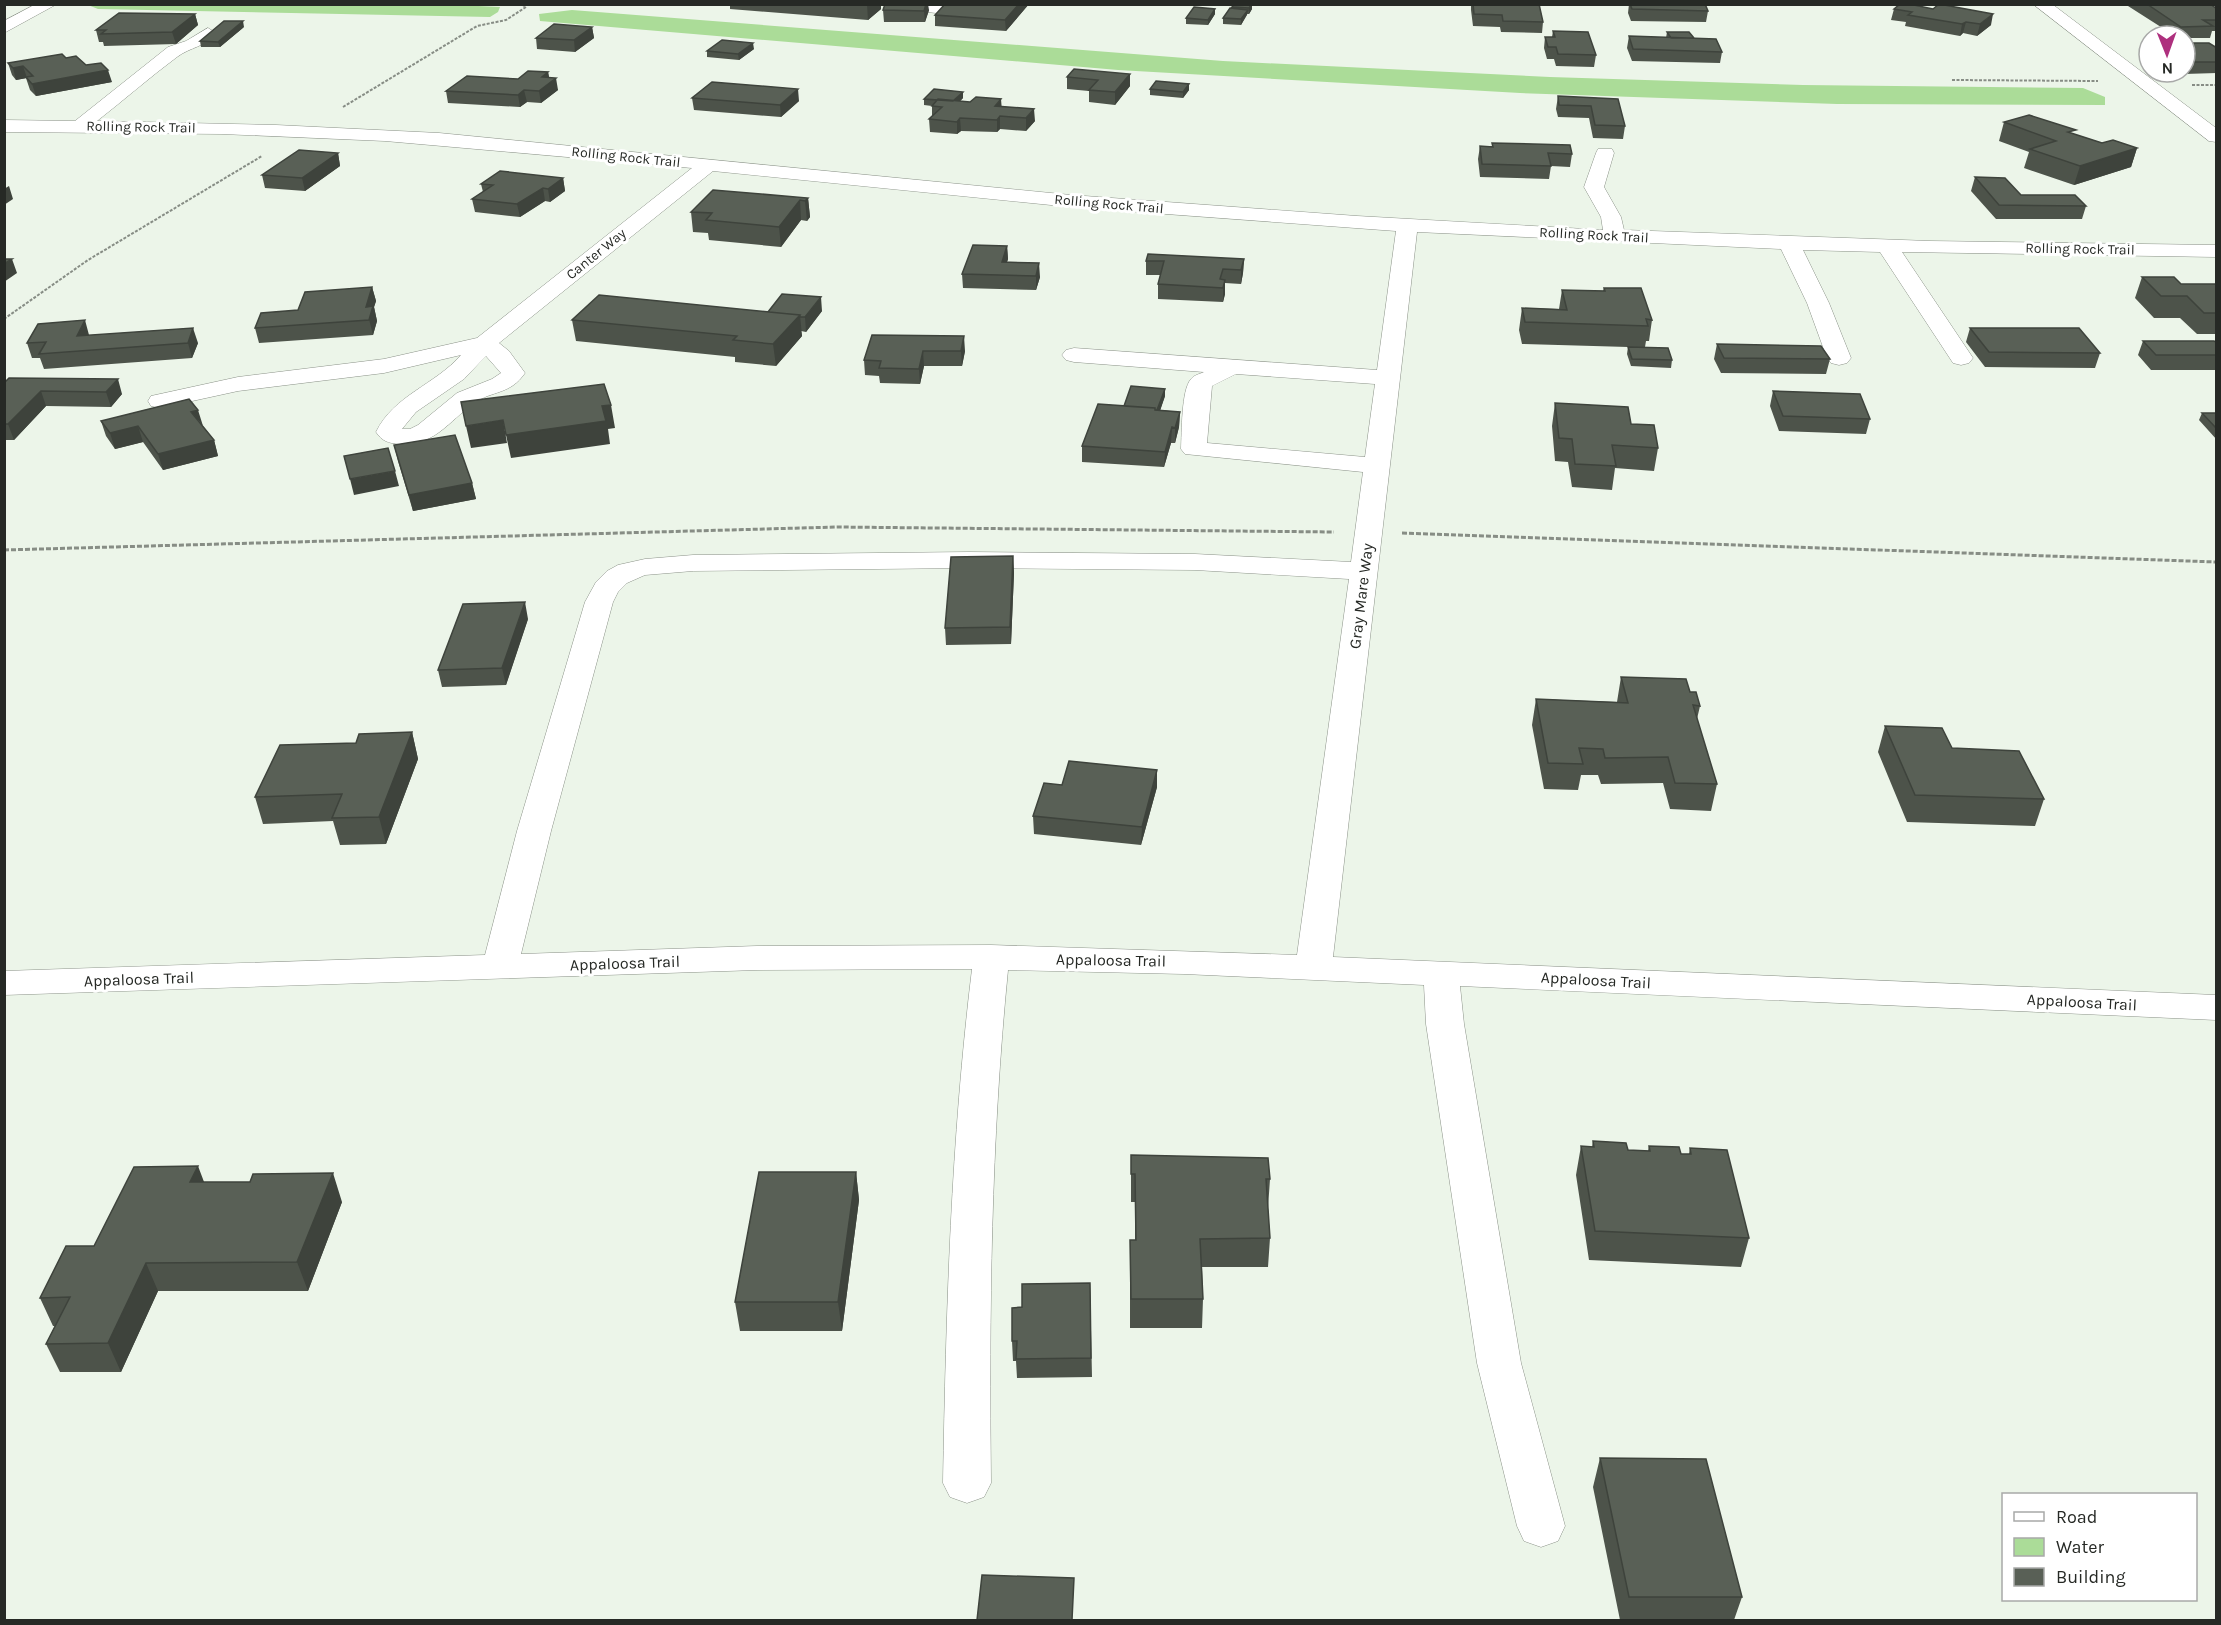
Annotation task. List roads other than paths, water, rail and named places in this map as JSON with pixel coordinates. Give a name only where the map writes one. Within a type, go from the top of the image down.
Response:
[{"type":"street","points":[[4,28],[49,4]]},
{"type":"street","points":[[895,4],[947,9],[952,4]]},
{"type":"street","points":[[2041,4],[2217,137]]},
{"type":"street","points":[[80,126],[174,51],[192,45],[208,33]]},
{"type":"street","name":"Rolling Rock Trail","points":[[4,126],[255,129],[380,135],[526,146],[1072,201],[1407,226],[1789,243],[2217,251]]},
{"type":"street","points":[[1605,153],[1594,188],[1611,217],[1615,236]]},
{"type":"street","name":"Canter Way","points":[[485,343],[501,356],[513,373],[511,378],[500,385],[471,394],[428,430],[417,435],[392,436],[388,432],[399,414],[457,374],[485,343],[708,165]]},
{"type":"street","name":"Gray Mare Way","points":[[1314,967],[1407,226]]},
{"type":"street","points":[[1789,243],[1818,303],[1839,358]]},
{"type":"street","points":[[1887,246],[1961,358]]},
{"type":"street","points":[[160,401],[238,384],[384,366],[485,343]]},
{"type":"street","points":[[1074,355],[1388,378]]},
{"type":"street","points":[[1232,367],[1201,382],[1197,399],[1194,449],[1377,466]]},
{"type":"street","points":[[500,967],[534,831],[599,602],[606,588],[617,577],[628,571],[645,567],[693,563],[981,560],[1195,562],[1364,571]]},
{"type":"street","points":[[967,1484],[967,1348],[975,1158],[983,1023],[991,957]]},
{"type":"street","name":"Appaloosa Trail","points":[[4,983],[757,958],[991,957],[1314,967],[2217,1008]]},
{"type":"street","points":[[1441,973],[1445,1024],[1499,1363],[1541,1526]]},
{"type":"water","points":[[435,4],[500,7],[498,12],[490,17],[98,9],[88,5]]},
{"type":"water","points":[[572,10],[1223,61],[1550,77],[1803,85],[2083,88],[2105,97],[2105,105],[1837,104],[1520,93],[1118,70],[540,21],[539,14]]}]
